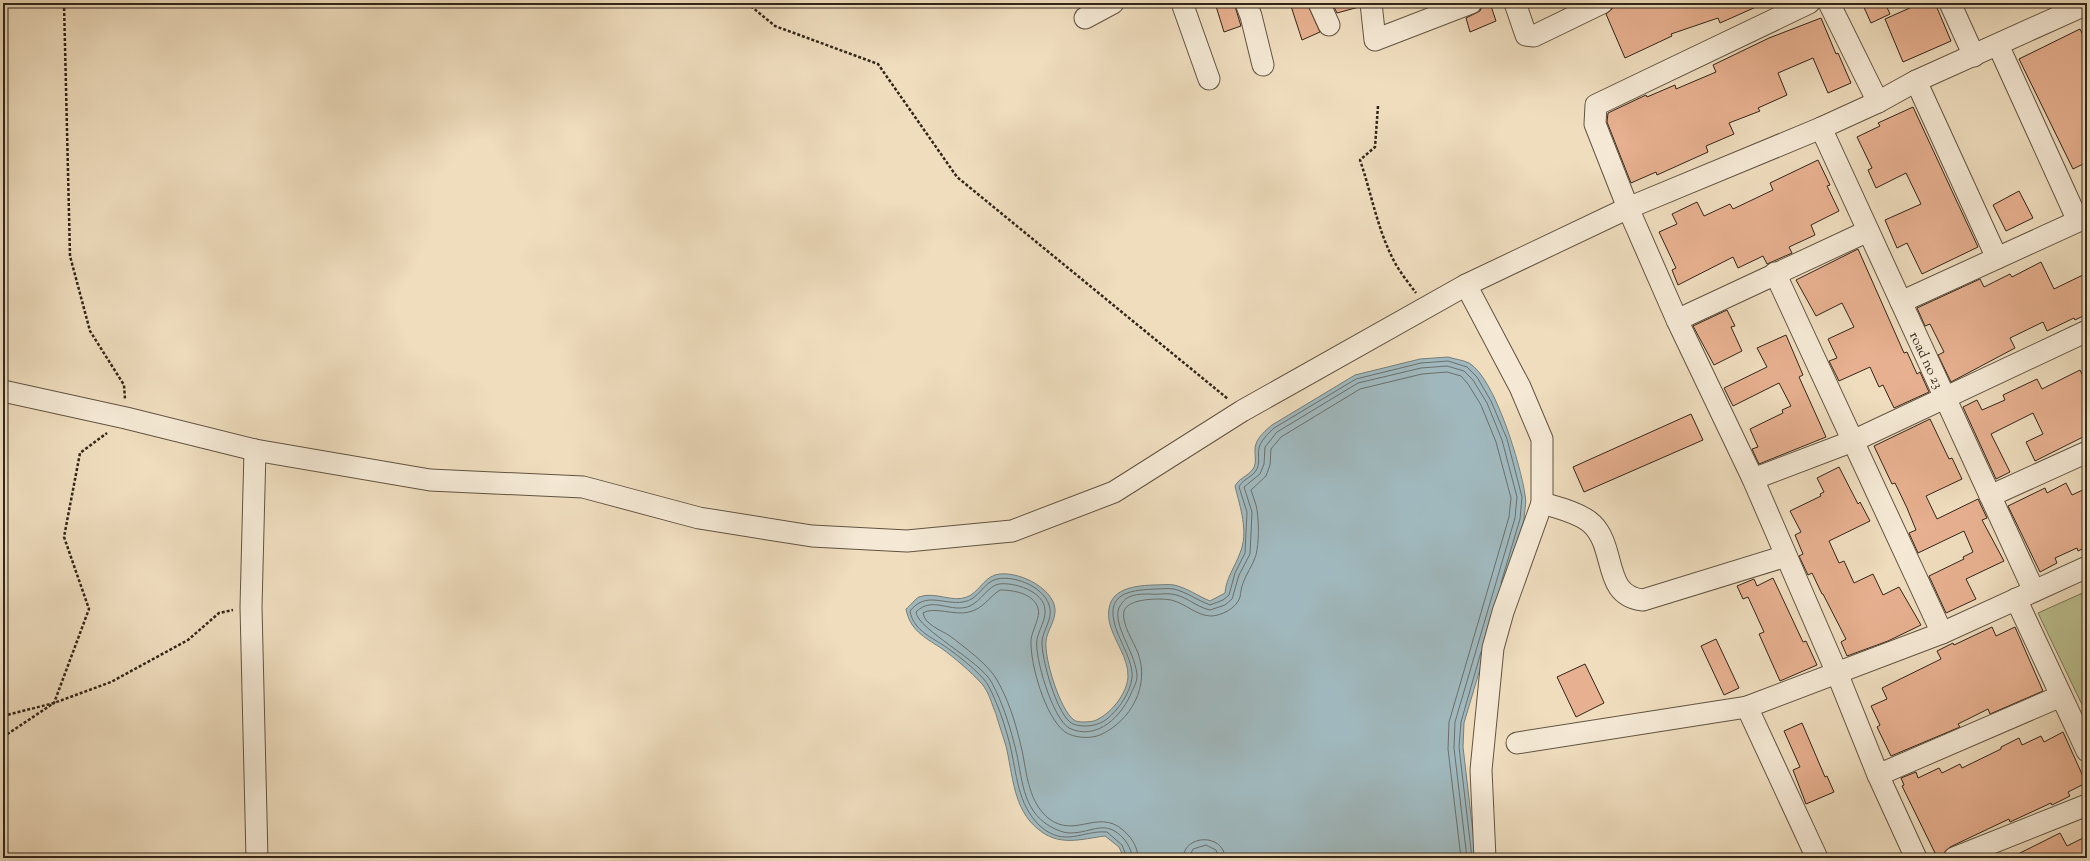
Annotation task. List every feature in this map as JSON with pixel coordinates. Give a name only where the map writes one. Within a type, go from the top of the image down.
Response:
[{"type":"street","points":[[1085,18],[1113,3]]},
{"type":"street","points":[[1182,3],[1209,79]]},
{"type":"street","points":[[1246,3],[1251,16],[1263,65]]},
{"type":"street","points":[[1319,3],[1329,25]]},
{"type":"street","points":[[1371,3],[1375,40],[1471,3]]},
{"type":"street","points":[[1514,3],[1526,35],[1534,36],[1579,9],[1602,3]]},
{"type":"street","points":[[1809,3],[1596,105],[1595,124],[1628,208],[1677,320],[1753,479],[1837,673],[1878,775],[1916,858]]},
{"type":"street","points":[[1829,3],[1878,102]]},
{"type":"street","points":[[1950,3],[1974,56]]},
{"type":"street","points":[[3,391],[126,418],[255,450],[430,480],[583,487],[706,519],[812,536],[907,541],[1012,531],[1114,492],[1242,411],[1466,285],[1628,208],[1821,128],[1878,102],[1916,82],[2087,4]]},
{"type":"street","points":[[1901,302],[2083,218],[1998,45]]},
{"type":"street","points":[[1916,82],[1997,258]]},
{"type":"street","name":"road no 23","points":[[1821,128],[1990,496],[2061,696],[2087,751]]},
{"type":"street","points":[[1677,320],[1775,273],[1868,231]]},
{"type":"street","points":[[1775,273],[1942,633]]},
{"type":"street","points":[[1466,285],[1520,387],[1542,439],[1542,503],[1503,612],[1493,648],[1481,770],[1485,858]]},
{"type":"street","points":[[1753,479],[1852,441],[2087,331]]},
{"type":"street","points":[[255,450],[251,607],[257,858]]},
{"type":"street","points":[[1990,496],[2087,452]]},
{"type":"street","points":[[1542,503],[1569,511],[1592,524],[1606,546],[1614,578],[1620,591],[1631,599],[1643,600],[1786,556]]},
{"type":"street","points":[[1517,743],[1747,706],[1942,633],[2087,567]]},
{"type":"street","points":[[1878,775],[2061,696]]},
{"type":"street","points":[[1747,706],[1817,858]]},
{"type":"street","points":[[1954,858],[2087,805]]},
{"type":"path","points":[[3,737],[54,703],[89,609],[64,537],[80,453],[126,418],[124,385],[90,332],[70,256],[64,3]]},
{"type":"path","points":[[747,3],[775,26],[878,64],[957,178],[1242,411]]},
{"type":"path","points":[[1378,106],[1375,147],[1360,160],[1371,191],[1383,239],[1392,259],[1426,307]]},
{"type":"path","points":[[3,716],[54,703],[111,682],[181,644],[219,613],[251,607]]},
{"type":"green space","points":[[2087,591],[2087,715],[2038,613]]},
{"type":"water","points":[[1448,357],[1469,363],[1479,372],[1488,386],[1497,404],[1512,444],[1526,498],[1524,520],[1464,723],[1463,747],[1476,858],[1212,858],[1206,854],[1194,858],[1124,858],[1119,847],[1105,836],[1079,840],[1062,840],[1046,835],[1038,829],[1023,812],[1019,802],[1015,791],[1006,746],[996,714],[984,687],[957,660],[914,628],[906,609],[919,597],[931,595],[955,599],[967,597],[995,575],[1013,575],[1022,577],[1032,582],[1048,594],[1053,601],[1055,609],[1054,617],[1046,641],[1046,649],[1050,671],[1058,695],[1063,706],[1074,720],[1081,722],[1094,721],[1112,709],[1121,697],[1127,684],[1128,670],[1126,662],[1113,634],[1109,620],[1111,602],[1115,596],[1128,589],[1136,587],[1164,585],[1179,586],[1210,601],[1225,593],[1229,577],[1243,545],[1244,537],[1243,520],[1235,486],[1253,469],[1255,463],[1256,444],[1262,434],[1272,425],[1355,375],[1420,359]]},
{"type":"building","points":[[1215,3],[1234,3],[1241,26],[1224,32]]},
{"type":"building","points":[[1290,3],[1307,3],[1320,32],[1302,40]]},
{"type":"building","points":[[1332,3],[1359,3],[1359,7],[1337,13]]},
{"type":"building","points":[[1490,3],[1496,21],[1470,32],[1466,18],[1480,11],[1483,4]]},
{"type":"building","points":[[1614,3],[1765,3],[1720,23],[1718,18],[1671,34],[1672,36],[1625,58],[1606,14],[1612,9]]},
{"type":"building","points":[[1862,3],[1885,3],[1890,14],[1871,23]]},
{"type":"building","points":[[1921,3],[1935,3],[1951,41],[1903,62],[1885,19]]},
{"type":"building","points":[[1821,18],[1836,54],[1838,53],[1851,83],[1828,93],[1813,58],[1778,73],[1787,95],[1758,108],[1760,111],[1729,123],[1734,134],[1706,146],[1708,152],[1657,175],[1656,172],[1631,183],[1607,122],[1608,113],[1646,95],[1647,97],[1675,85],[1676,89],[1716,72],[1713,65],[1769,38]]},
{"type":"building","points":[[2080,29],[2087,43],[2087,162],[2073,169],[2019,59]]},
{"type":"building","points":[[1913,107],[1978,247],[1922,274],[1907,243],[1897,248],[1885,220],[1921,204],[1906,173],[1876,188],[1868,170],[1872,168],[1857,137],[1880,126],[1878,123]]},
{"type":"building","points":[[1818,160],[1830,185],[1827,186],[1839,211],[1811,225],[1815,235],[1789,247],[1792,253],[1767,264],[1763,256],[1738,268],[1733,257],[1678,285],[1672,270],[1676,268],[1659,232],[1677,224],[1672,214],[1697,202],[1704,216],[1730,204],[1733,209],[1773,190],[1770,183]]},
{"type":"building","points":[[2019,191],[2033,218],[2006,231],[1993,205]]},
{"type":"building","points":[[1858,249],[1904,353],[1907,352],[1917,374],[1920,372],[1929,392],[1894,408],[1883,385],[1879,387],[1870,367],[1839,381],[1829,361],[1837,358],[1828,339],[1854,327],[1842,303],[1816,316],[1796,280]]},
{"type":"building","points":[[2041,262],[2054,289],[2087,273],[2087,314],[2075,320],[2074,318],[2047,331],[2043,322],[2010,338],[2015,348],[1951,382],[1938,355],[1944,352],[1930,324],[1925,326],[1917,308],[1980,279],[1984,287],[2010,274],[2012,277]]},
{"type":"building","points":[[1727,310],[1735,326],[1731,327],[1742,351],[1714,365],[1693,326]]},
{"type":"building","points":[[1786,335],[1803,375],[1799,377],[1826,437],[1759,464],[1752,449],[1758,447],[1750,429],[1783,413],[1782,410],[1791,406],[1779,383],[1733,406],[1724,388],[1767,367],[1757,348]]},
{"type":"building","points":[[2080,370],[2087,384],[2087,435],[2035,461],[2026,442],[2043,434],[2033,413],[1991,434],[2010,472],[1996,479],[1963,407],[1977,400],[1982,410],[2005,400],[2003,395],[2037,379],[2042,389]]},
{"type":"building","points":[[1691,414],[1703,440],[1584,492],[1573,467]]},
{"type":"building","points":[[1930,419],[1949,459],[1952,458],[1962,479],[1926,496],[1937,519],[1978,499],[1987,518],[1982,520],[2004,561],[1966,579],[1976,599],[1946,613],[1929,576],[1964,559],[1963,557],[1973,552],[1964,531],[1918,553],[1909,533],[1916,530],[1907,508],[1895,483],[1892,484],[1874,446]]},
{"type":"building","points":[[1839,467],[1858,504],[1860,502],[1870,521],[1829,541],[1839,563],[1844,561],[1854,583],[1873,574],[1883,595],[1899,587],[1921,625],[1888,641],[1847,656],[1841,642],[1846,639],[1812,573],[1808,575],[1799,556],[1803,554],[1795,535],[1801,532],[1790,511],[1821,496],[1820,494],[1824,492],[1817,478]]},
{"type":"building","points":[[2066,483],[2072,495],[2087,488],[2087,547],[2078,551],[2077,548],[2055,558],[2057,563],[2040,572],[2008,506],[2045,488],[2047,493]]},
{"type":"building","points":[[1773,578],[1803,642],[1806,641],[1817,665],[1780,681],[1759,634],[1764,632],[1748,597],[1743,599],[1737,586],[1754,579],[1757,586]]},
{"type":"building","points":[[1992,627],[1996,636],[2015,627],[2043,691],[1990,714],[1988,709],[1958,724],[1960,727],[1891,756],[1877,727],[1880,725],[1871,706],[1887,699],[1882,688],[1941,659],[1937,651],[1953,643],[1954,645]]},
{"type":"building","points":[[1716,639],[1739,688],[1724,695],[1701,646]]},
{"type":"building","points":[[1585,664],[1604,703],[1576,717],[1557,677]]},
{"type":"building","points":[[1802,723],[1825,777],[1827,776],[1834,792],[1806,804],[1793,770],[1800,767],[1784,731]]},
{"type":"building","points":[[2063,732],[2086,783],[2068,792],[2070,796],[2052,805],[2051,803],[2010,822],[2009,819],[1950,847],[1943,854],[1937,857],[1902,786],[1904,785],[1901,778],[1916,772],[1918,778],[1939,768],[1942,773],[1960,764],[1962,768],[2001,749],[2001,747],[2019,738],[2022,745],[2041,736],[2044,742]]},
{"type":"building","points":[[2060,833],[2067,846],[2087,836],[2087,858],[2010,858]]}]
